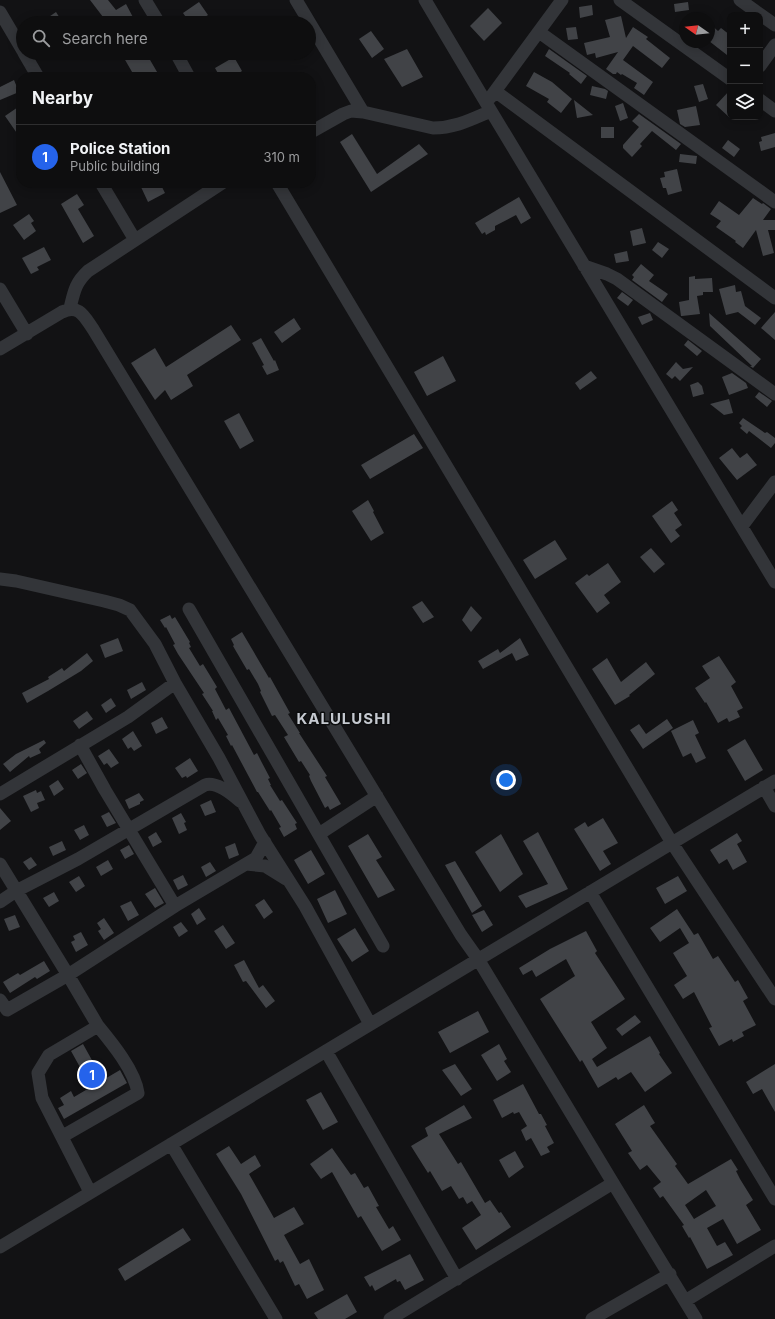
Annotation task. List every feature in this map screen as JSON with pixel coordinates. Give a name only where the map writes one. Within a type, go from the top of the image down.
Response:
[{"type":"street","points":[[145,0],[155,16]]},
{"type":"street","points":[[296,0],[306,16]]},
{"type":"street","points":[[425,0],[775,582]]},
{"type":"street","points":[[316,129],[351,111],[363,112],[433,128],[452,127],[488,107],[495,91],[562,0]]},
{"type":"street","points":[[620,0],[727,77]]},
{"type":"street","points":[[740,0],[775,25]]},
{"type":"street","points":[[0,12],[16,39]]},
{"type":"street","points":[[539,32],[775,202]]},
{"type":"street","points":[[316,33],[363,112]]},
{"type":"street","points":[[763,62],[775,45]]},
{"type":"street","points":[[28,60],[35,72]]},
{"type":"street","points":[[180,60],[186,72]]},
{"type":"street","points":[[495,91],[775,298]]},
{"type":"street","points":[[763,102],[775,111]]},
{"type":"street","points":[[104,188],[134,240]]},
{"type":"street","points":[[70,308],[74,288],[88,271],[214,188]]},
{"type":"street","points":[[280,188],[672,843],[775,999]]},
{"type":"street","points":[[584,266],[617,279],[775,394]]},
{"type":"street","points":[[0,289],[27,334]]},
{"type":"street","points":[[0,350],[70,308],[78,310],[84,316],[461,935],[478,959],[696,1319]]},
{"type":"street","points":[[742,526],[775,482]]},
{"type":"street","points":[[0,579],[16,581],[104,601],[130,610],[155,644],[175,683],[219,758],[265,842],[305,906],[370,1024]]},
{"type":"street","points":[[189,608],[383,946]]},
{"type":"street","points":[[0,794],[128,717],[175,683]]},
{"type":"street","points":[[80,745],[105,790],[176,906]]},
{"type":"street","points":[[0,902],[16,891],[78,859],[209,784],[214,784],[243,803]]},
{"type":"street","points":[[0,1247],[770,784],[775,806]]},
{"type":"street","points":[[319,834],[377,796]]},
{"type":"street","points":[[0,1000],[7,1010],[68,975],[176,906],[256,858],[265,842]]},
{"type":"street","points":[[0,864],[98,1026],[117,1048],[137,1086],[138,1093],[63,1136]]},
{"type":"street","points":[[246,864],[265,866],[289,880]]},
{"type":"street","points":[[590,892],[775,1199]]},
{"type":"street","points":[[90,1192],[63,1136],[42,1098],[38,1073],[49,1055],[98,1026]]},
{"type":"street","points":[[326,1050],[457,1279]]},
{"type":"street","points":[[172,1144],[276,1319]]},
{"type":"street","points":[[390,1319],[613,1183]]},
{"type":"street","points":[[685,1301],[775,1246]]},
{"type":"street","points":[[592,1319],[670,1274]]},
{"type":"building","points":[[90,0],[108,0],[116,10],[126,4],[132,16],[102,16]]},
{"type":"building","points":[[199,2],[208,15],[185,16],[183,13]]},
{"type":"building","points":[[688,2],[689,10],[675,12],[674,4]]},
{"type":"building","points":[[592,5],[593,15],[580,18],[579,7]]},
{"type":"building","points":[[488,8],[502,23],[484,41],[470,26]]},
{"type":"building","points":[[56,12],[59,16],[50,16]]},
{"type":"building","points":[[621,16],[626,38],[633,27],[648,37],[646,39],[670,58],[662,68],[633,46],[623,60],[653,82],[644,95],[634,88],[637,83],[622,74],[621,75],[617,72],[616,74],[613,74],[606,69],[618,52],[596,58],[595,53],[587,55],[584,43],[610,37],[605,20]]},
{"type":"building","points":[[576,27],[578,39],[568,40],[566,28]]},
{"type":"building","points":[[715,28],[718,31],[721,28],[727,33],[727,55],[715,46]]},
{"type":"building","points":[[371,31],[384,49],[372,58],[359,39]]},
{"type":"building","points":[[407,49],[423,77],[402,87],[384,59]]},
{"type":"building","points":[[549,49],[587,76],[581,84],[569,74],[570,73],[545,56]]},
{"type":"building","points":[[125,60],[150,60],[157,72],[132,72]]},
{"type":"building","points":[[229,60],[236,60],[242,71],[217,72],[215,68]]},
{"type":"building","points":[[534,72],[552,82],[572,99],[561,113],[547,102],[549,99],[526,86]]},
{"type":"building","points":[[14,80],[16,85],[16,93],[0,100],[0,87]]},
{"type":"building","points":[[703,84],[708,99],[699,102],[694,86]]},
{"type":"building","points":[[592,86],[608,91],[606,99],[590,95]]},
{"type":"building","points":[[727,93],[727,115],[716,105]]},
{"type":"building","points":[[574,100],[593,115],[577,118]]},
{"type":"building","points":[[623,103],[628,118],[620,121],[615,106]]},
{"type":"building","points":[[696,106],[700,125],[685,127],[680,124],[677,110]]},
{"type":"building","points":[[16,108],[16,132],[5,116]]},
{"type":"building","points":[[639,114],[681,144],[676,150],[652,131],[640,144],[642,146],[632,157],[623,148],[623,145],[639,127],[632,121]]},
{"type":"building","points":[[601,127],[614,127],[614,138],[601,138]]},
{"type":"building","points":[[775,133],[775,147],[761,151],[759,142],[762,141],[761,137]]},
{"type":"building","points":[[352,134],[377,174],[419,144],[428,154],[371,192],[340,142]]},
{"type":"building","points":[[728,140],[740,149],[734,157],[722,148]]},
{"type":"building","points":[[680,154],[697,156],[696,164],[679,162]]},
{"type":"building","points":[[677,169],[682,191],[668,195],[666,188],[663,188],[660,178],[665,177],[664,172]]},
{"type":"building","points":[[0,172],[17,205],[0,213]]},
{"type":"building","points":[[141,188],[162,188],[165,193],[148,202]]},
{"type":"building","points":[[77,194],[84,205],[78,209],[94,236],[83,243],[61,204]]},
{"type":"building","points":[[519,197],[531,218],[521,224],[516,215],[495,226],[495,230],[486,235],[485,232],[482,234],[475,223]]},
{"type":"building","points":[[753,198],[771,209],[763,220],[775,220],[775,230],[768,230],[774,253],[763,256],[756,230],[743,248],[735,242],[736,241],[716,227],[721,221],[710,214],[719,201],[739,215]]},
{"type":"building","points":[[29,214],[34,221],[31,223],[36,231],[24,240],[13,225]]},
{"type":"building","points":[[642,228],[646,243],[633,246],[630,231]]},
{"type":"building","points":[[658,242],[669,249],[662,258],[652,250]]},
{"type":"building","points":[[44,247],[51,260],[37,267],[39,270],[31,274],[22,258]]},
{"type":"building","points":[[627,251],[629,261],[616,263],[614,254]]},
{"type":"building","points":[[641,264],[654,275],[649,281],[668,294],[662,302],[632,280],[634,277],[632,275]]},
{"type":"building","points":[[695,276],[695,279],[712,278],[713,292],[703,292],[703,295],[697,296],[700,314],[681,316],[679,302],[689,300],[689,277]]},
{"type":"building","points":[[735,285],[736,292],[741,291],[745,306],[761,318],[755,325],[738,312],[726,315],[719,289]]},
{"type":"building","points":[[622,292],[633,300],[628,306],[617,298]]},
{"type":"building","points":[[775,312],[775,340],[761,328]]},
{"type":"building","points":[[650,313],[653,320],[642,325],[638,317]]},
{"type":"building","points":[[709,313],[761,359],[753,368],[710,326]]},
{"type":"building","points":[[294,318],[301,329],[282,343],[274,332]]},
{"type":"building","points":[[231,325],[241,340],[187,375],[193,386],[171,400],[165,390],[155,400],[131,363],[155,348],[166,367]]},
{"type":"building","points":[[261,338],[274,361],[275,360],[279,370],[267,375],[262,366],[264,365],[252,343]]},
{"type":"building","points":[[688,340],[702,351],[697,356],[684,345]]},
{"type":"building","points":[[443,356],[456,381],[427,396],[414,372]]},
{"type":"building","points":[[676,362],[683,369],[693,367],[680,381],[675,376],[672,379],[666,374]]},
{"type":"building","points":[[591,371],[597,378],[580,390],[575,383]]},
{"type":"building","points":[[732,373],[746,383],[748,388],[729,395],[722,377]]},
{"type":"building","points":[[698,382],[702,386],[704,394],[693,397],[690,385]]},
{"type":"building","points":[[759,392],[772,401],[767,407],[755,397]]},
{"type":"building","points":[[729,399],[733,413],[724,415],[710,404]]},
{"type":"building","points":[[239,413],[254,441],[240,449],[224,421]]},
{"type":"building","points":[[743,418],[775,438],[775,443],[771,448],[749,431],[747,434],[740,428],[742,426],[739,423]]},
{"type":"building","points":[[414,434],[423,448],[370,479],[361,465]]},
{"type":"building","points":[[732,448],[740,458],[747,453],[757,465],[737,480],[719,458]]},
{"type":"building","points":[[368,500],[384,533],[371,541],[352,511]]},
{"type":"building","points":[[672,501],[678,510],[674,513],[682,525],[675,530],[680,536],[671,543],[652,516]]},
{"type":"building","points":[[555,540],[567,559],[535,579],[523,560]]},
{"type":"building","points":[[651,548],[665,564],[654,573],[640,557]]},
{"type":"building","points":[[608,563],[621,582],[604,595],[610,603],[597,613],[575,583],[587,574],[589,576]]},
{"type":"building","points":[[422,601],[434,617],[423,623],[412,607]]},
{"type":"building","points":[[471,606],[482,618],[471,632],[462,620]]},
{"type":"building","points":[[170,615],[172,619],[175,617],[190,642],[191,647],[189,648],[200,666],[203,664],[217,687],[215,689],[226,710],[229,708],[254,755],[257,753],[270,778],[268,779],[270,785],[297,823],[295,824],[297,829],[284,837],[279,828],[281,827],[271,810],[270,811],[257,792],[232,745],[231,746],[226,736],[228,735],[218,718],[216,720],[213,711],[202,694],[204,693],[178,654],[173,645],[175,644],[166,627],[165,628],[160,620]]},
{"type":"building","points":[[242,632],[269,678],[270,677],[290,713],[288,714],[299,733],[327,776],[325,777],[341,804],[330,810],[328,806],[325,808],[311,781],[310,775],[301,761],[299,762],[284,737],[288,735],[275,715],[272,716],[260,692],[261,691],[258,684],[249,669],[247,670],[233,646],[234,645],[231,639]]},
{"type":"building","points":[[118,638],[123,651],[105,658],[100,645]]},
{"type":"building","points":[[520,638],[529,655],[516,661],[512,653],[483,669],[478,661],[498,649],[500,653]]},
{"type":"building","points":[[87,653],[93,661],[81,671],[27,703],[22,693],[49,679],[48,677],[62,668],[64,671]]},
{"type":"building","points":[[719,656],[736,682],[731,686],[743,708],[737,711],[740,717],[729,722],[727,718],[718,723],[706,702],[705,703],[695,688],[710,678],[702,666]]},
{"type":"building","points":[[607,658],[621,682],[646,662],[655,674],[629,695],[630,696],[615,705],[592,669]]},
{"type":"building","points":[[142,682],[146,690],[131,699],[127,690]]},
{"type":"building","points":[[111,698],[116,706],[106,713],[101,705]]},
{"type":"building","points":[[87,711],[93,719],[79,729],[73,721]]},
{"type":"building","points":[[162,717],[168,728],[156,734],[151,723]]},
{"type":"building","points":[[667,719],[673,728],[643,749],[630,730],[639,724],[646,734]]},
{"type":"building","points":[[693,720],[699,733],[695,735],[706,758],[696,763],[691,753],[683,757],[671,731]]},
{"type":"building","points":[[133,731],[142,746],[134,751],[131,747],[128,749],[122,739]]},
{"type":"building","points":[[745,739],[763,770],[745,781],[727,750]]},
{"type":"building","points":[[44,740],[46,743],[39,749],[41,753],[30,758],[29,756],[10,772],[3,764],[16,754]]},
{"type":"building","points":[[109,749],[119,763],[111,768],[107,763],[104,765],[98,756]]},
{"type":"building","points":[[190,758],[198,771],[187,778],[186,776],[182,778],[175,768]]},
{"type":"building","points":[[81,764],[87,773],[78,779],[72,770]]},
{"type":"building","points":[[58,780],[64,789],[54,796],[49,786]]},
{"type":"building","points":[[36,790],[37,793],[41,791],[45,800],[37,803],[39,808],[31,812],[23,796]]},
{"type":"building","points":[[139,793],[144,800],[140,802],[140,804],[129,809],[125,800]]},
{"type":"building","points":[[211,800],[216,812],[205,816],[200,805]]},
{"type":"building","points":[[0,808],[11,821],[0,830]]},
{"type":"building","points":[[109,812],[116,823],[107,827],[101,816]]},
{"type":"building","points":[[181,813],[186,822],[184,823],[187,830],[179,834],[172,818]]},
{"type":"building","points":[[603,818],[618,843],[603,851],[611,864],[600,871],[574,829],[585,822],[588,827]]},
{"type":"building","points":[[84,825],[89,835],[80,840],[74,830]]},
{"type":"building","points":[[156,832],[162,842],[153,847],[148,837]]},
{"type":"building","points":[[538,832],[568,889],[526,908],[518,896],[548,884],[523,841]]},
{"type":"building","points":[[737,833],[742,841],[737,844],[747,862],[733,870],[727,859],[719,864],[710,850]]},
{"type":"building","points":[[368,834],[382,857],[376,860],[395,890],[378,898],[348,846]]},
{"type":"building","points":[[501,834],[523,874],[500,892],[475,852]]},
{"type":"building","points":[[62,841],[66,850],[53,856],[49,847]]},
{"type":"building","points":[[235,843],[239,855],[229,859],[225,847]]},
{"type":"building","points":[[129,845],[134,854],[125,859],[120,850]]},
{"type":"building","points":[[311,850],[325,874],[308,884],[294,860]]},
{"type":"building","points":[[31,857],[37,865],[29,870],[23,862]]},
{"type":"building","points":[[108,860],[113,869],[101,876],[96,867]]},
{"type":"building","points":[[455,861],[482,906],[472,913],[445,865]]},
{"type":"building","points":[[210,862],[216,871],[206,877],[201,867]]},
{"type":"building","points":[[183,875],[188,885],[178,890],[173,880]]},
{"type":"building","points":[[79,876],[85,886],[76,892],[69,882]]},
{"type":"building","points":[[678,876],[687,891],[665,904],[656,888]]},
{"type":"building","points":[[155,888],[164,903],[155,908],[145,894]]},
{"type":"building","points":[[335,890],[347,914],[328,923],[317,899]]},
{"type":"building","points":[[54,892],[59,901],[49,907],[43,898]]},
{"type":"building","points":[[264,899],[273,912],[264,919],[255,905]]},
{"type":"building","points":[[131,901],[139,915],[128,921],[120,906]]},
{"type":"building","points":[[199,908],[206,919],[197,925],[191,914]]},
{"type":"building","points":[[677,909],[694,935],[698,933],[713,959],[718,956],[735,982],[738,980],[748,998],[743,1001],[756,1025],[742,1032],[744,1036],[733,1042],[732,1039],[719,1046],[709,1028],[712,1027],[694,992],[683,999],[674,985],[687,976],[673,953],[689,943],[680,928],[660,942],[650,928]]},
{"type":"building","points":[[484,910],[493,925],[482,932],[472,915]]},
{"type":"building","points":[[15,915],[20,927],[9,931],[4,919]]},
{"type":"building","points":[[104,918],[114,933],[104,940],[98,931],[101,929],[97,923]]},
{"type":"building","points":[[181,922],[188,931],[179,937],[173,927]]},
{"type":"building","points":[[223,925],[235,943],[226,949],[214,931]]},
{"type":"building","points":[[355,928],[369,951],[352,962],[337,939]]},
{"type":"building","points":[[586,931],[597,951],[595,953],[625,999],[591,1022],[607,1048],[592,1059],[597,1067],[650,1036],[660,1053],[659,1054],[672,1073],[645,1092],[631,1072],[618,1080],[616,1077],[598,1088],[582,1060],[580,1062],[540,999],[575,976],[566,959],[536,977],[532,970],[523,975],[519,968],[550,949]]},
{"type":"building","points":[[81,932],[88,945],[76,952],[71,942],[75,940],[73,936]]},
{"type":"building","points":[[244,960],[259,988],[263,985],[275,1001],[266,1008],[246,981],[243,982],[234,965]]},
{"type":"building","points":[[44,961],[50,971],[37,979],[35,977],[10,993],[3,982],[18,973],[20,975]]},
{"type":"building","points":[[478,1011],[489,1032],[450,1053],[438,1032]]},
{"type":"building","points":[[635,1015],[641,1022],[622,1036],[616,1029]]},
{"type":"building","points":[[83,1044],[103,1080],[120,1070],[127,1083],[64,1119],[58,1108],[64,1105],[60,1098],[71,1091],[74,1097],[91,1087],[71,1051]]},
{"type":"building","points":[[499,1044],[507,1059],[504,1061],[511,1072],[497,1081],[481,1055]]},
{"type":"building","points":[[455,1064],[472,1089],[461,1096],[442,1070]]},
{"type":"building","points":[[775,1064],[775,1112],[762,1089],[753,1094],[746,1082]]},
{"type":"building","points":[[523,1084],[539,1114],[541,1114],[547,1125],[545,1126],[554,1143],[547,1147],[550,1152],[541,1156],[531,1138],[526,1141],[521,1130],[527,1126],[519,1112],[514,1114],[513,1112],[502,1118],[493,1100]]},
{"type":"building","points":[[321,1092],[338,1122],[323,1130],[306,1100]]},
{"type":"building","points":[[464,1105],[472,1118],[439,1134],[458,1164],[461,1162],[485,1203],[490,1200],[499,1213],[501,1212],[511,1227],[476,1250],[462,1228],[481,1215],[472,1201],[467,1204],[463,1197],[459,1199],[451,1186],[442,1191],[430,1171],[428,1173],[411,1146],[428,1136],[425,1128]]},
{"type":"building","points":[[644,1105],[655,1123],[650,1126],[677,1164],[675,1166],[688,1184],[731,1159],[738,1170],[736,1171],[740,1179],[753,1200],[746,1205],[761,1230],[737,1244],[723,1219],[707,1228],[717,1246],[725,1242],[733,1255],[707,1269],[690,1237],[689,1238],[682,1226],[684,1225],[663,1196],[660,1198],[653,1188],[661,1182],[647,1165],[640,1170],[628,1153],[632,1151],[615,1124]],"holes":[[[706,1190],[716,1206],[694,1219],[685,1205]]]},
{"type":"building","points":[[229,1146],[241,1164],[255,1155],[261,1166],[249,1174],[274,1218],[294,1207],[304,1224],[284,1235],[300,1264],[309,1259],[324,1290],[307,1299],[299,1284],[295,1286],[283,1261],[280,1263],[278,1259],[275,1261],[241,1194],[216,1154]]},
{"type":"building","points":[[332,1148],[351,1175],[355,1173],[364,1188],[368,1186],[379,1206],[376,1207],[389,1229],[393,1226],[401,1240],[382,1251],[361,1216],[358,1218],[332,1172],[321,1179],[310,1164]]},
{"type":"building","points":[[515,1151],[524,1167],[509,1178],[499,1160]]},
{"type":"building","points":[[183,1228],[191,1240],[125,1281],[118,1269]]},
{"type":"building","points":[[410,1254],[424,1280],[405,1290],[400,1281],[397,1282],[396,1279],[375,1291],[372,1285],[370,1287],[364,1277]]},
{"type":"building","points":[[347,1294],[357,1312],[345,1319],[318,1319],[314,1313]]},
{"type":"place","name":"Police Station","points":[[92,1075]]},
{"type":"district","name":"KALULUSHI","points":[[344,718]]}]
